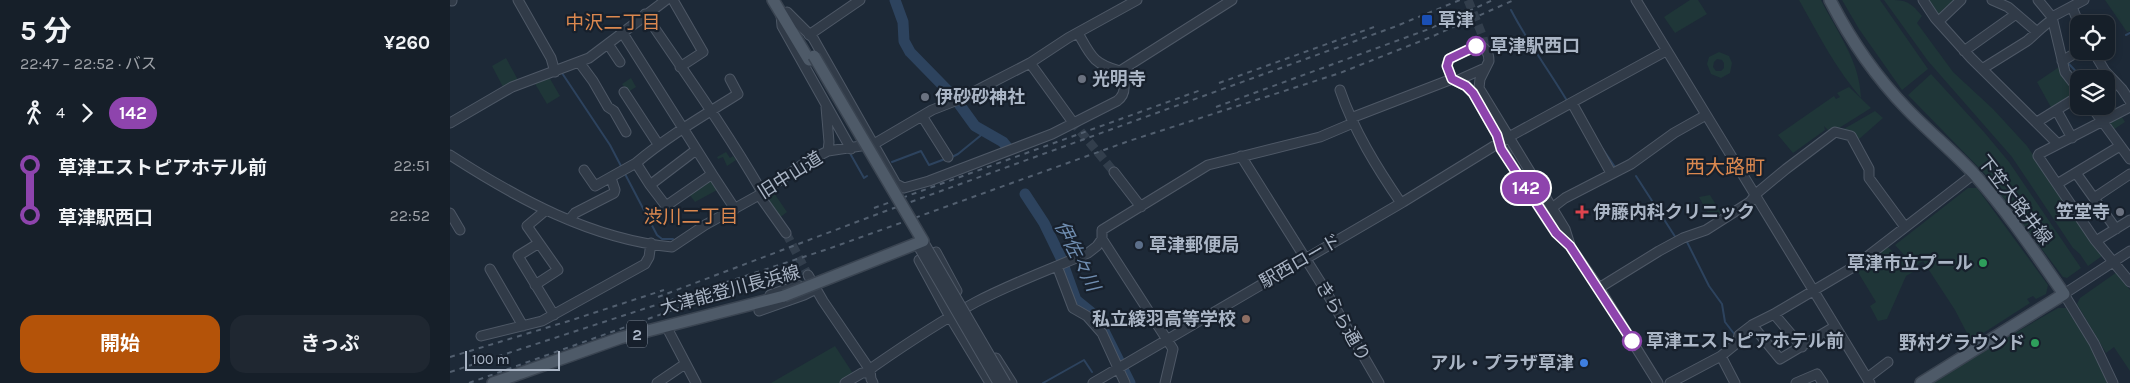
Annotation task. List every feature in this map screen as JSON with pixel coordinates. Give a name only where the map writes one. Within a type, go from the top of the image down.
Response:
[{"type":"main road","points":[[773,0],[812,58],[920,243]]},
{"type":"main road","points":[[780,0],[784,14]]},
{"type":"main road","name":"下笠大路井線","points":[[1830,0],[1860,51],[1893,94],[1974,174],[1999,204],[2064,294]]},
{"type":"main road","name":"大津能登川長浜線","points":[[493,383],[620,338],[784,296],[920,243]]},
{"type":"main road","points":[[1922,383],[2064,294]]},
{"type":"street","points":[[518,0],[551,58],[555,72]]},
{"type":"street","points":[[450,123],[512,87],[578,62],[608,44],[645,14],[666,0]]},
{"type":"street","points":[[673,0],[703,52],[680,67]]},
{"type":"street","points":[[809,35],[860,0]]},
{"type":"street","name":"旧中山道","points":[[450,154],[516,195],[569,220],[608,234],[672,247],[760,193],[806,162],[828,152],[874,144],[922,116],[1030,63],[1137,0]]},
{"type":"street","points":[[1078,33],[1096,62],[1120,71],[1232,0]]},
{"type":"street","points":[[1636,0],[1834,327],[1869,380],[1888,362]]},
{"type":"street","points":[[1923,0],[1936,20],[1964,51],[2058,144]]},
{"type":"street","points":[[1936,20],[1961,0]]},
{"type":"street","points":[[1992,0],[2008,7],[2036,31]]},
{"type":"street","points":[[2038,0],[2052,18],[2065,72],[2070,78]]},
{"type":"street","points":[[1982,69],[2027,42],[2034,36],[2036,31],[2052,18],[2084,0]]},
{"type":"street","points":[[2072,7],[2075,15]]},
{"type":"street","points":[[645,14],[711,111],[786,233]]},
{"type":"street","points":[[784,14],[809,35],[835,74],[896,184],[902,187],[909,188],[1052,134],[1116,101],[1121,98],[1125,90],[1120,71]]},
{"type":"street","points":[[784,14],[782,26],[851,149]]},
{"type":"street","points":[[1964,51],[2016,14]]},
{"type":"street","points":[[622,32],[734,209]]},
{"type":"street","points":[[608,44],[620,62]]},
{"type":"street","points":[[1504,140],[1497,135],[1473,93],[1466,86],[1454,80],[1447,66],[1449,59],[1476,46],[1481,46],[1485,49],[1490,58],[1480,79],[1479,88],[1504,140],[1552,208],[1565,230],[1570,246]]},
{"type":"street","name":"駅西ロード","points":[[1093,383],[1401,203],[1504,140],[1666,51]]},
{"type":"street","points":[[2062,61],[2070,56]]},
{"type":"street","points":[[2098,60],[2130,101]]},
{"type":"street","points":[[578,62],[593,81],[608,107],[614,111],[626,132]]},
{"type":"street","points":[[1030,63],[1072,121]]},
{"type":"street","points":[[870,372],[873,367],[903,347],[966,308],[1010,286],[1088,253],[1097,246],[1102,235],[1141,207],[1208,165],[1320,137],[1352,120],[1485,68]]},
{"type":"street","points":[[584,170],[595,186],[636,163],[681,128],[738,94],[730,80]]},
{"type":"street","points":[[1340,90],[1352,120],[1383,177],[1401,203]]},
{"type":"street","points":[[624,92],[658,144]]},
{"type":"street","points":[[2037,122],[2070,102]]},
{"type":"street","points":[[1572,103],[1611,173]]},
{"type":"street","points":[[826,106],[828,152]]},
{"type":"street","points":[[2130,107],[2038,156],[2096,242],[2130,282]]},
{"type":"street","points":[[2057,111],[2072,138]]},
{"type":"street","points":[[1552,208],[1611,173],[1631,164],[1674,133],[1706,115]]},
{"type":"street","points":[[2098,115],[2130,159]]},
{"type":"street","points":[[922,116],[948,156]]},
{"type":"street","points":[[1599,288],[1668,246],[1706,230],[1750,202],[1754,196],[1802,156],[1836,132],[1849,135],[1869,168],[1869,178],[1906,227]]},
{"type":"street","points":[[1504,140],[1501,149],[1556,233],[1570,246]]},
{"type":"street","points":[[2057,184],[2120,146]]},
{"type":"street","points":[[650,185],[696,150]]},
{"type":"street","points":[[1512,155],[1599,288],[1658,383]]},
{"type":"street","name":"きらら通り","points":[[1242,156],[1306,258],[1380,383]]},
{"type":"street","points":[[636,163],[666,206],[712,174]]},
{"type":"street","points":[[1114,172],[1141,207]]},
{"type":"street","points":[[2076,172],[2116,229]]},
{"type":"street","points":[[1670,383],[1720,356],[1737,342],[1739,335],[1752,325],[1774,314],[1863,260],[1974,174]]},
{"type":"street","points":[[2094,198],[2130,174]]},
{"type":"street","points":[[569,220],[575,213],[614,193],[615,190],[611,178]]},
{"type":"street","points":[[535,284],[558,270],[527,226],[546,210]]},
{"type":"street","points":[[450,213],[460,230]]},
{"type":"street","points":[[2096,242],[2130,220]]},
{"type":"street","points":[[1102,235],[1174,353],[1165,383]]},
{"type":"street","points":[[539,243],[518,256],[554,315]]},
{"type":"street","points":[[920,243],[998,383]]},
{"type":"street","points":[[920,243],[1006,383]]},
{"type":"street","points":[[481,336],[542,321],[554,315],[645,264],[649,257],[651,244]]},
{"type":"street","points":[[990,383],[950,317],[919,260],[936,252],[966,308],[1012,383]]},
{"type":"street","points":[[2113,383],[2089,334],[2064,294],[2130,252]]},
{"type":"street","points":[[1061,264],[1073,308],[1086,316],[1102,333],[1121,366],[1125,383]]},
{"type":"street","points":[[490,269],[523,326]]},
{"type":"street","points":[[719,314],[726,307],[764,297],[810,278],[870,372],[874,383]]},
{"type":"street","points":[[758,311],[804,296],[816,289]]},
{"type":"street","points":[[1774,314],[1802,347]]},
{"type":"street","points":[[1752,325],[1778,359],[1834,327]]},
{"type":"street","points":[[666,326],[696,383]]},
{"type":"street","points":[[1720,356],[1735,383]]},
{"type":"street","points":[[657,383],[685,364]]},
{"type":"street","points":[[845,383],[862,373],[870,372]]},
{"type":"street","points":[[1796,383],[1817,374],[1824,383]]},
{"type":"green space","points":[[1690,0],[1698,0],[1707,14],[1675,33],[1664,17]]},
{"type":"green space","points":[[1799,0],[1821,0],[1852,59],[1860,84],[1861,98],[1835,63]]},
{"type":"green space","points":[[1842,0],[1880,0],[1928,69],[1902,90],[1859,29]]},
{"type":"green space","points":[[1884,0],[1906,2],[1914,7],[1922,16],[1917,23],[1953,72],[1993,109],[2027,146],[2102,256],[2088,266],[2080,254],[2073,248],[2012,157],[1928,61]]},
{"type":"green space","points":[[1927,0],[1957,0],[1942,14],[1936,14]]},
{"type":"green space","points":[[2105,0],[2130,0],[2130,31],[2127,32]]},
{"type":"green space","points":[[1719,52],[1729,56],[1732,63],[1730,73],[1721,78],[1711,74],[1707,64],[1709,57]],"holes":[[[1717,59],[1722,60],[1724,68],[1721,71],[1716,71],[1713,67],[1714,62]]]},
{"type":"green space","points":[[506,58],[518,80],[503,87],[492,66]]},
{"type":"green space","points":[[2059,67],[2070,83],[2070,100],[2053,111],[2037,82]]},
{"type":"green space","points":[[1931,74],[2009,162],[2081,268],[2067,278],[2063,277],[1986,175],[1908,95]]},
{"type":"green space","points":[[549,77],[560,96],[547,104],[534,82]]},
{"type":"green space","points":[[631,78],[636,87],[628,92],[622,84]]},
{"type":"green space","points":[[1849,87],[1871,108],[1831,133],[1824,126],[1825,130],[1793,153],[1778,135],[1834,96],[1836,99],[1840,97],[1837,93]]},
{"type":"green space","points":[[1875,111],[1883,118],[1858,140],[1842,130]]},
{"type":"green space","points":[[2120,114],[2125,122],[2113,130],[2109,121]]},
{"type":"green space","points":[[726,152],[730,158],[733,156],[736,160],[727,166],[723,157],[718,159],[717,157]]},
{"type":"green space","points":[[708,179],[711,180],[717,190],[695,202],[689,194]]},
{"type":"green space","name":"草津市立プール","points":[[1968,188],[1977,188],[2048,285],[2046,294],[2036,299],[2033,296],[2027,299],[2030,303],[1971,341],[1955,310],[1923,261],[1913,268],[1895,245]]},
{"type":"green space","points":[[774,193],[787,212],[779,218],[766,198]]},
{"type":"green space","points":[[1710,195],[1721,213],[1711,219],[1699,197]]},
{"type":"green space","points":[[1888,247],[1902,261],[1906,261],[1913,272],[1906,276],[1887,319],[1878,321],[1870,306],[1876,302],[1856,269]]},
{"type":"green space","points":[[2117,272],[2130,290],[2130,371],[2114,347],[2106,353],[2077,304],[2080,298]]},
{"type":"green space","points":[[2058,308],[2066,308],[2092,348],[2109,383],[1934,383],[1965,362]]},
{"type":"green space","points":[[835,346],[854,375],[839,383],[771,383]]},
{"type":"waterway","name":"伊佐々川","points":[[895,0],[903,22],[904,41],[910,52],[954,97],[975,126],[1003,142],[1007,147]]},
{"type":"waterway","points":[[1511,10],[1566,99]]},
{"type":"waterway","points":[[2126,35],[2130,33]]},
{"type":"waterway","points":[[2069,64],[2075,70]]},
{"type":"waterway","points":[[562,73],[610,145],[622,168]]},
{"type":"waterway","points":[[950,158],[958,154],[985,132]]},
{"type":"waterway","points":[[1602,148],[1615,167],[1617,167]]},
{"type":"waterway","points":[[892,162],[921,151],[929,165],[945,159]]},
{"type":"waterway","points":[[851,155],[864,178],[867,176]]},
{"type":"waterway","points":[[624,172],[657,235],[662,239],[673,239]]},
{"type":"waterway","points":[[1636,176],[1676,238]]},
{"type":"waterway","name":"伊佐々川","points":[[1025,194],[1044,223],[1061,258],[1076,300],[1097,317],[1130,383]]},
{"type":"waterway","points":[[1687,242],[1709,286],[1722,304],[1725,322],[1735,335]]},
{"type":"waterway","points":[[1043,383],[1084,360],[1092,372]]},
{"type":"tunnel","points":[[1468,0],[1483,37],[1486,54]]},
{"type":"tunnel","points":[[1072,121],[1114,172]]},
{"type":"tunnel","points":[[1501,135],[1512,155]]},
{"type":"tunnel","points":[[786,233],[808,275]]},
{"type":"railway","points":[[658,297],[883,212],[1394,27],[1460,0]]},
{"type":"railway","points":[[1216,107],[1429,29],[1493,0]]},
{"type":"railway","points":[[450,372],[828,249],[1129,141],[1340,73],[1431,37],[1514,0]]},
{"type":"railway","points":[[1219,83],[1374,27]]},
{"type":"railway","points":[[874,208],[1201,90]]},
{"type":"railway","points":[[469,383],[782,271]]},
{"type":"railway","points":[[450,357],[664,290]]},
{"type":"bus line","name":"142","points":[[1476,46],[1449,59],[1447,66],[1452,79],[1466,86],[1473,93],[1497,135],[1501,149],[1556,233],[1570,246],[1606,298],[1632,341]]},
{"type":"place","name":"草津","points":[[1427,20]]},
{"type":"place","name":"草津駅西口","points":[[1476,46]]},
{"type":"place","name":"光明寺","points":[[1082,79]]},
{"type":"place","name":"伊砂砂神社","points":[[925,97]]},
{"type":"place","name":"伊藤内科クリニック","points":[[1582,212]]},
{"type":"place","name":"笠堂寺","points":[[2120,212]]},
{"type":"place","name":"草津郵便局","points":[[1139,245]]},
{"type":"place","name":"草津市立プール","points":[[1983,263]]},
{"type":"place","name":"私立綾羽高等学校","points":[[1246,319]]},
{"type":"place","name":"草津エストピアホテル前","points":[[1632,341]]},
{"type":"place","name":"野村グラウンド","points":[[2035,343]]},
{"type":"place","name":"アル・プラザ草津","points":[[1584,363]]},
{"type":"district","name":"中沢二丁目","points":[[613,23]]},
{"type":"district","name":"西大路町","points":[[1725,167]]},
{"type":"district","name":"渋川二丁目","points":[[691,217]]}]
